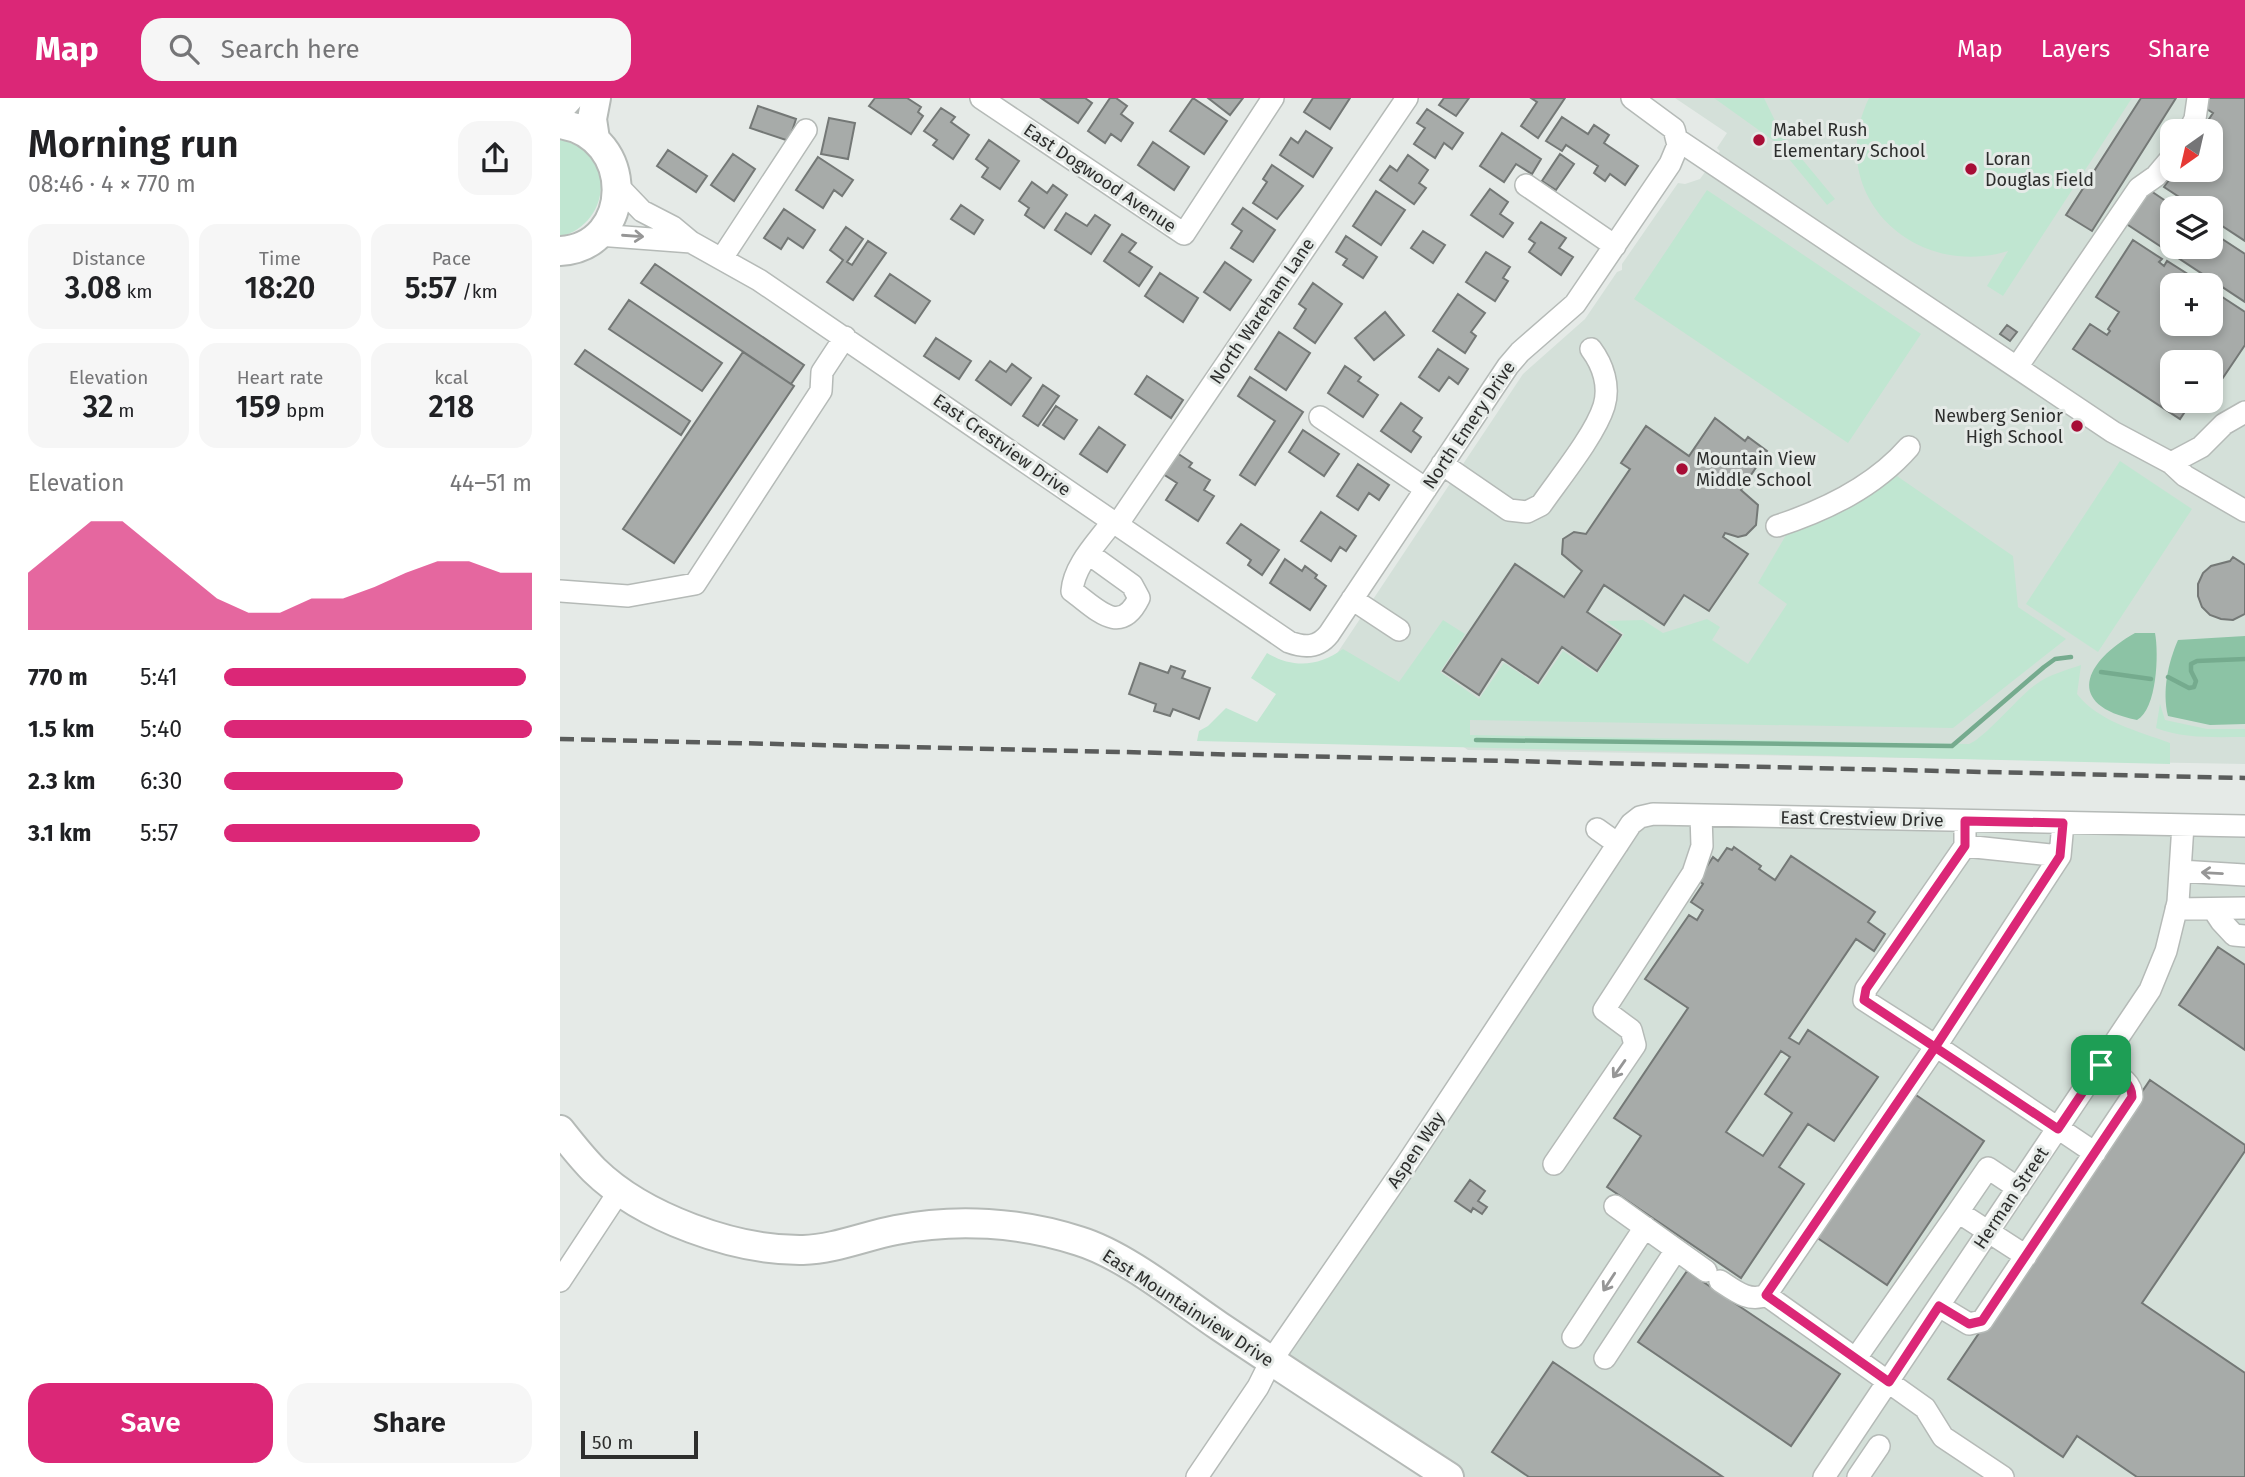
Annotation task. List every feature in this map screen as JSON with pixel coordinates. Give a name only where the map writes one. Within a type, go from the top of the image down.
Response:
[{"type":"main road","points":[[560,108],[569,98]]},
{"type":"main road","points":[[595,139],[592,119],[596,98]]},
{"type":"main road","points":[[560,124],[581,130],[595,139],[612,161],[618,186],[613,213],[598,235],[562,254]]},
{"type":"main road","name":"East Mountainview Drive","points":[[560,1130],[596,1172],[620,1190],[682,1225],[713,1236],[772,1249],[805,1250],[929,1225],[995,1224],[1042,1231],[1082,1241],[1112,1256],[1449,1477]]},
{"type":"street","name":"East Dogwood Avenue","points":[[981,98],[1184,234],[1273,98]]},
{"type":"street","name":"North Wareham Lane","points":[[1089,554],[1115,523],[1406,98]]},
{"type":"street","points":[[1633,98],[1671,125],[1678,140],[2113,432],[2171,463],[2185,476],[2245,511]]},
{"type":"street","points":[[2195,119],[2198,98]]},
{"type":"street","points":[[722,258],[806,130]]},
{"type":"street","name":"North Emery Drive","points":[[1312,646],[1326,638],[1514,358],[1574,304],[1671,164],[1678,140]]},
{"type":"street","points":[[2017,367],[2139,188],[2160,171]]},
{"type":"street","points":[[1526,185],[1615,246]]},
{"type":"street","name":"East Crestview Drive","points":[[618,186],[642,211],[673,227],[691,242],[722,258],[845,337],[1289,642],[1312,646]]},
{"type":"street","name":"East Crestview Drive","points":[[598,235],[691,242]]},
{"type":"street","points":[[560,591],[628,596],[695,584],[821,391],[822,372],[845,337]]},
{"type":"street","points":[[1442,464],[1509,510],[1527,512],[1541,505],[1594,427],[1604,406],[1604,372],[1591,349]]},
{"type":"street","points":[[2171,463],[2201,447],[2224,424],[2245,412]]},
{"type":"street","points":[[1320,418],[1426,489]]},
{"type":"street","points":[[1777,526],[1852,494],[1889,471],[1909,447]]},
{"type":"street","points":[[1352,599],[1399,630]]},
{"type":"street","name":"East Crestview Drive","points":[[1618,844],[1631,824],[1640,817],[1653,814],[2245,827]]},
{"type":"street","points":[[1554,1164],[1636,1045],[1631,1030],[1604,1010],[1693,873],[1702,846],[1701,815]]},
{"type":"street","points":[[1965,821],[1965,846],[1866,989],[1864,1000],[2095,1153]]},
{"type":"street","points":[[1615,1206],[1741,1294],[1758,1299],[1766,1295],[1936,1046],[2060,856],[2063,823]]},
{"type":"street","name":"Herman Street","points":[[1824,1477],[2150,990],[2166,951],[2176,909],[2183,825]]},
{"type":"street","points":[[1597,829],[1618,844]]},
{"type":"street","name":"Aspen Way","points":[[1198,1477],[1258,1387],[1271,1361],[1406,1165],[1618,844]]},
{"type":"street","points":[[1965,846],[2060,856]]},
{"type":"street","points":[[2180,871],[2245,875]]},
{"type":"street","points":[[2176,909],[2245,908]]},
{"type":"street","points":[[2213,909],[2234,935],[2245,936]]},
{"type":"street","points":[[1918,1270],[1969,1324],[1978,1324],[2133,1093],[2126,1081],[2101,1065]]},
{"type":"street","points":[[1856,1358],[1988,1168],[2018,1188]]},
{"type":"street","points":[[560,1281],[620,1190]]},
{"type":"street","points":[[1958,1212],[2026,1255]]},
{"type":"street","points":[[1573,1337],[1645,1227]]},
{"type":"street","points":[[1605,1358],[1676,1250]]},
{"type":"street","points":[[1766,1295],[1925,1408],[1943,1437],[2003,1477]]},
{"type":"street","points":[[1858,1477],[1879,1446]]},
{"type":"shaded area","points":[[1675,98],[2245,98],[2245,764],[1468,750],[1334,658],[1523,374],[1585,319],[1617,272],[1622,270],[1622,264],[1678,183],[1685,184],[1700,179],[1720,151],[1717,148],[1727,133]]},
{"type":"shaded area","points":[[1653,814],[2245,814],[2245,1477],[1444,1477],[1271,1361],[1618,844]]},
{"type":"green space","points":[[1714,98],[1764,98],[1782,135],[1835,199],[1827,205],[1774,141]]},
{"type":"green space","name":"Loran Douglas Field","points":[[1869,98],[2132,98],[2003,296],[1987,286],[2008,251],[1973,257],[1940,253],[1910,240],[1886,221],[1868,196],[1858,166],[1858,133]]},
{"type":"green space","points":[[560,140],[578,146],[591,157],[599,171],[601,187],[598,203],[590,217],[578,229],[560,237]]},
{"type":"green space","points":[[1707,190],[1921,334],[1848,443],[1634,299]]},
{"type":"green space","points":[[2120,461],[2192,509],[2098,652],[2026,604]]},
{"type":"green space","points":[[1894,474],[2013,556],[2018,607],[2066,639],[1953,728],[1470,720],[1470,735],[1969,744],[1984,734],[2035,685],[2081,665],[2077,694],[2086,704],[2108,719],[2170,743],[2170,764],[1197,741],[1199,731],[1226,708],[1257,722],[1276,694],[1251,678],[1267,653],[1287,662],[1306,663],[1325,659],[1343,649],[1399,682],[1443,620],[1465,634],[1440,672],[1479,699],[1504,663],[1539,686],[1563,651],[1597,674],[1624,634],[1606,621],[1643,620],[1663,633],[1707,619],[1720,627],[1712,640],[1748,664],[1787,604],[1758,583],[1786,535]]},
{"type":"green space","points":[[2135,633],[2155,633],[2157,654],[2153,693],[2144,714],[2137,720],[2114,713],[2099,704],[2091,694],[2090,682],[2094,669],[2104,657],[2117,644]]},
{"type":"green space","points":[[2245,636],[2245,724],[2210,725],[2168,716],[2167,677],[2178,640]]},
{"type":"green space","points":[[2160,704],[2165,720],[2207,729],[2245,729],[2245,737],[2189,736],[2156,728]]},
{"type":"building","points":[[875,98],[907,98],[921,107],[918,112],[923,116],[911,134],[869,106]]},
{"type":"building","points":[[1041,98],[1085,98],[1092,103],[1078,123]]},
{"type":"building","points":[[1110,98],[1116,98],[1127,106],[1121,114],[1133,123],[1121,141],[1111,134],[1105,143],[1088,131]]},
{"type":"building","points":[[1193,98],[1227,121],[1204,154],[1170,131]]},
{"type":"building","points":[[1208,98],[1243,98],[1230,115]]},
{"type":"building","points":[[1313,98],[1350,98],[1330,129],[1304,112]]},
{"type":"building","points":[[1444,98],[1469,98],[1456,116],[1439,105]]},
{"type":"building","points":[[1531,98],[1565,98],[1538,138],[1521,126],[1537,102]]},
{"type":"building","points":[[2141,98],[2176,98],[2163,119],[2160,119],[2160,123],[2092,231],[2066,215]]},
{"type":"building","points":[[2208,98],[2245,98],[2245,241],[2223,227],[2223,196],[2178,196],[2164,187],[2168,182],[2223,182],[2223,119],[2209,119],[2213,113],[2202,106]]},
{"type":"building","points":[[758,106],[796,119],[789,141],[750,128]]},
{"type":"building","points":[[941,108],[955,117],[951,122],[969,135],[953,159],[933,145],[937,140],[924,131]]},
{"type":"building","points":[[1427,109],[1463,133],[1452,149],[1444,143],[1435,158],[1414,144],[1425,128],[1417,123]]},
{"type":"building","points":[[1562,117],[1588,134],[1594,125],[1609,135],[1604,143],[1638,166],[1625,185],[1610,174],[1605,181],[1594,173],[1598,166],[1566,145],[1562,151],[1546,141]]},
{"type":"building","points":[[829,118],[855,123],[848,159],[821,154]]},
{"type":"building","points":[[1306,131],[1332,148],[1313,177],[1280,155],[1291,138],[1298,143]]},
{"type":"building","points":[[1502,133],[1541,159],[1532,174],[1516,164],[1504,182],[1480,166]]},
{"type":"building","points":[[989,140],[1019,161],[1000,189],[982,177],[988,168],[976,159]]},
{"type":"building","points":[[1153,142],[1189,167],[1174,190],[1138,165]]},
{"type":"building","points":[[668,150],[707,176],[696,192],[657,166]]},
{"type":"building","points":[[733,154],[755,169],[734,201],[711,185]]},
{"type":"building","points":[[1560,154],[1574,164],[1556,190],[1542,181]]},
{"type":"building","points":[[1408,155],[1428,170],[1419,183],[1426,188],[1414,204],[1380,180],[1390,166],[1397,171]]},
{"type":"building","points":[[818,157],[853,180],[842,196],[834,190],[823,208],[796,190]]},
{"type":"building","points":[[1272,165],[1303,186],[1277,219],[1253,203],[1267,182],[1263,179]]},
{"type":"building","points":[[1032,182],[1047,193],[1053,185],[1067,195],[1044,228],[1025,215],[1029,208],[1019,201]]},
{"type":"building","points":[[1490,189],[1508,202],[1500,214],[1513,223],[1503,237],[1471,215]]},
{"type":"building","points":[[2148,189],[2160,197],[2160,246],[2125,223]]},
{"type":"building","points":[[1376,191],[1405,210],[1381,245],[1353,226]]},
{"type":"building","points":[[961,205],[983,220],[974,234],[951,219]]},
{"type":"building","points":[[1243,208],[1275,230],[1253,262],[1231,248],[1242,231],[1232,224]]},
{"type":"building","points":[[784,209],[815,230],[803,248],[788,238],[781,249],[764,238]]},
{"type":"building","points":[[1066,213],[1087,226],[1095,215],[1110,225],[1091,254],[1055,230]]},
{"type":"building","points":[[1541,222],[1566,238],[1559,248],[1573,257],[1561,275],[1529,252],[1535,243],[1529,239]]},
{"type":"building","points":[[846,227],[863,239],[847,262],[852,265],[868,241],[886,253],[853,300],[827,282],[843,260],[830,250]]},
{"type":"building","points":[[1423,231],[1445,245],[1433,263],[1411,248]]},
{"type":"building","points":[[1122,234],[1136,243],[1129,252],[1152,267],[1139,286],[1104,261]]},
{"type":"building","points":[[1346,236],[1377,257],[1363,278],[1343,265],[1347,259],[1336,252]]},
{"type":"building","points":[[2133,240],[2162,259],[2159,262],[2164,266],[2167,261],[2186,273],[2160,273],[2160,336],[2223,336],[2223,298],[2245,312],[2245,345],[2223,378],[2223,350],[2160,350],[2160,406],[2073,349],[2090,324],[2107,335],[2119,312],[2096,297]]},
{"type":"building","points":[[2223,240],[2245,254],[2245,302],[2223,288],[2223,273],[2201,273],[2180,259],[2223,259]]},
{"type":"building","points":[[1486,252],[1510,267],[1503,278],[1508,281],[1495,301],[1466,282]]},
{"type":"building","points":[[1225,262],[1251,280],[1230,310],[1204,292]]},
{"type":"building","points":[[655,264],[804,365],[791,384],[641,283]]},
{"type":"building","points":[[1160,273],[1198,298],[1183,322],[1145,296]]},
{"type":"building","points":[[890,274],[930,301],[915,323],[875,296]]},
{"type":"building","points":[[1313,283],[1342,304],[1315,343],[1294,328],[1306,309],[1299,304]]},
{"type":"building","points":[[1458,294],[1485,313],[1471,332],[1476,336],[1465,353],[1433,331]]},
{"type":"building","points":[[629,300],[722,363],[702,391],[609,329]]},
{"type":"building","points":[[1385,312],[1404,335],[1374,360],[1355,338]]},
{"type":"building","points":[[2007,325],[2017,332],[2010,341],[2000,334]]},
{"type":"building","points":[[1279,332],[1310,353],[1286,390],[1255,369]]},
{"type":"building","points":[[936,338],[971,361],[959,379],[924,356]]},
{"type":"building","points":[[1438,349],[1468,369],[1458,384],[1449,377],[1439,391],[1419,377]]},
{"type":"building","points":[[585,350],[690,421],[681,435],[575,364]]},
{"type":"building","points":[[743,352],[794,386],[674,563],[623,529]]},
{"type":"building","points":[[990,361],[1006,372],[1012,364],[1031,378],[1011,405],[976,380]]},
{"type":"building","points":[[1345,366],[1361,377],[1358,381],[1378,395],[1363,417],[1328,393]]},
{"type":"building","points":[[1147,376],[1183,400],[1171,418],[1135,394]]},
{"type":"building","points":[[1250,377],[1303,412],[1255,485],[1240,475],[1275,421],[1238,396]]},
{"type":"building","points":[[1043,385],[1059,396],[1038,426],[1023,416]]},
{"type":"building","points":[[1401,403],[1422,418],[1413,431],[1421,437],[1411,452],[1381,431]]},
{"type":"building","points":[[1056,406],[1077,420],[1064,439],[1043,425]]},
{"type":"building","points":[[2171,413],[2184,413],[2180,419]]},
{"type":"building","points":[[1715,418],[1745,441],[1748,437],[1767,451],[1741,490],[1758,505],[1756,525],[1746,535],[1738,537],[1725,533],[1723,537],[1748,554],[1709,611],[1684,595],[1664,625],[1604,585],[1587,612],[1621,635],[1597,671],[1562,647],[1538,683],[1502,659],[1479,695],[1443,671],[1515,564],[1564,597],[1582,571],[1562,554],[1563,539],[1574,532],[1586,534],[1630,469],[1621,463],[1646,426],[1689,456]]},
{"type":"building","points":[[1099,427],[1125,445],[1107,472],[1080,454]]},
{"type":"building","points":[[1303,430],[1339,454],[1324,476],[1289,452]]},
{"type":"building","points":[[1177,453],[1192,463],[1189,467],[1210,480],[1204,490],[1214,496],[1198,521],[1166,500],[1177,483],[1163,474]]},
{"type":"building","points":[[1358,464],[1389,485],[1379,500],[1369,493],[1358,510],[1337,496]]},
{"type":"building","points":[[1321,512],[1356,536],[1346,551],[1340,547],[1331,561],[1301,541]]},
{"type":"building","points":[[1241,524],[1279,550],[1262,575],[1248,565],[1251,560],[1227,543]]},
{"type":"building","points":[[2233,557],[2245,565],[2245,614],[2233,620],[2221,619],[2210,615],[2202,607],[2198,584],[2203,573],[2211,566],[2230,561]]},
{"type":"building","points":[[1285,559],[1302,571],[1305,566],[1326,586],[1310,610],[1270,583]]},
{"type":"building","points":[[1140,663],[1168,673],[1171,666],[1185,671],[1182,678],[1210,688],[1199,719],[1173,709],[1170,716],[1154,711],[1156,704],[1129,694]]},
{"type":"building","points":[[1734,847],[1761,866],[1759,869],[1775,880],[1791,856],[1875,912],[1868,922],[1885,934],[1874,951],[1856,939],[1789,1038],[1799,1044],[1808,1030],[1878,1077],[1834,1141],[1808,1124],[1779,1167],[1804,1184],[1741,1278],[1607,1187],[1641,1136],[1614,1118],[1688,1008],[1645,979],[1689,915],[1697,920],[1703,910],[1691,902],[1703,884],[1698,880],[1713,857],[1718,861],[1727,848],[1732,850]],"holes":[[[1781,1051],[1790,1057],[1765,1094],[1792,1113],[1763,1156],[1726,1132]]]},
{"type":"building","points":[[2218,947],[2245,965],[2245,1050],[2179,1005]]},
{"type":"building","points":[[2150,1080],[2245,1145],[2245,1151],[2142,1303],[2245,1373],[2245,1477],[2137,1477],[2077,1436],[2063,1457],[1948,1379]]},
{"type":"building","points":[[1913,1093],[1984,1141],[1887,1285],[1816,1237]]},
{"type":"building","points":[[1470,1180],[1485,1191],[1478,1201],[1487,1207],[1482,1214],[1473,1208],[1471,1212],[1455,1201]]},
{"type":"building","points":[[1687,1271],[1840,1374],[1791,1446],[1638,1342]]},
{"type":"building","points":[[1553,1362],[1723,1477],[1529,1477],[1492,1452]]},
{"type":"waterway","points":[[1476,740],[1952,746],[2044,667],[2055,659],[2071,657]]},
{"type":"waterway","points":[[2168,677],[2189,688],[2194,687],[2196,681],[2191,664],[2197,661],[2245,659]]},
{"type":"waterway","points":[[2101,672],[2151,679]]},
{"type":"railway","points":[[560,739],[2245,778]]},
{"type":"place","name":"Mabel Rush Elementary School","points":[[1759,140]]},
{"type":"place","name":"Loran Douglas Field","points":[[1971,169]]},
{"type":"place","name":"Newberg Senior High School","points":[[2077,426]]},
{"type":"place","name":"Mountain View Middle School","points":[[1682,469]]},
{"type":"route","points":[[2101,1065],[2058,1129],[1936,1046],[1864,1000],[1866,989],[1965,846],[1965,821],[2063,823],[2060,856],[1936,1046],[1766,1295],[1889,1382],[1939,1306],[1969,1324],[1982,1321],[2132,1097],[2131,1087],[2126,1081],[2101,1065]]}]
